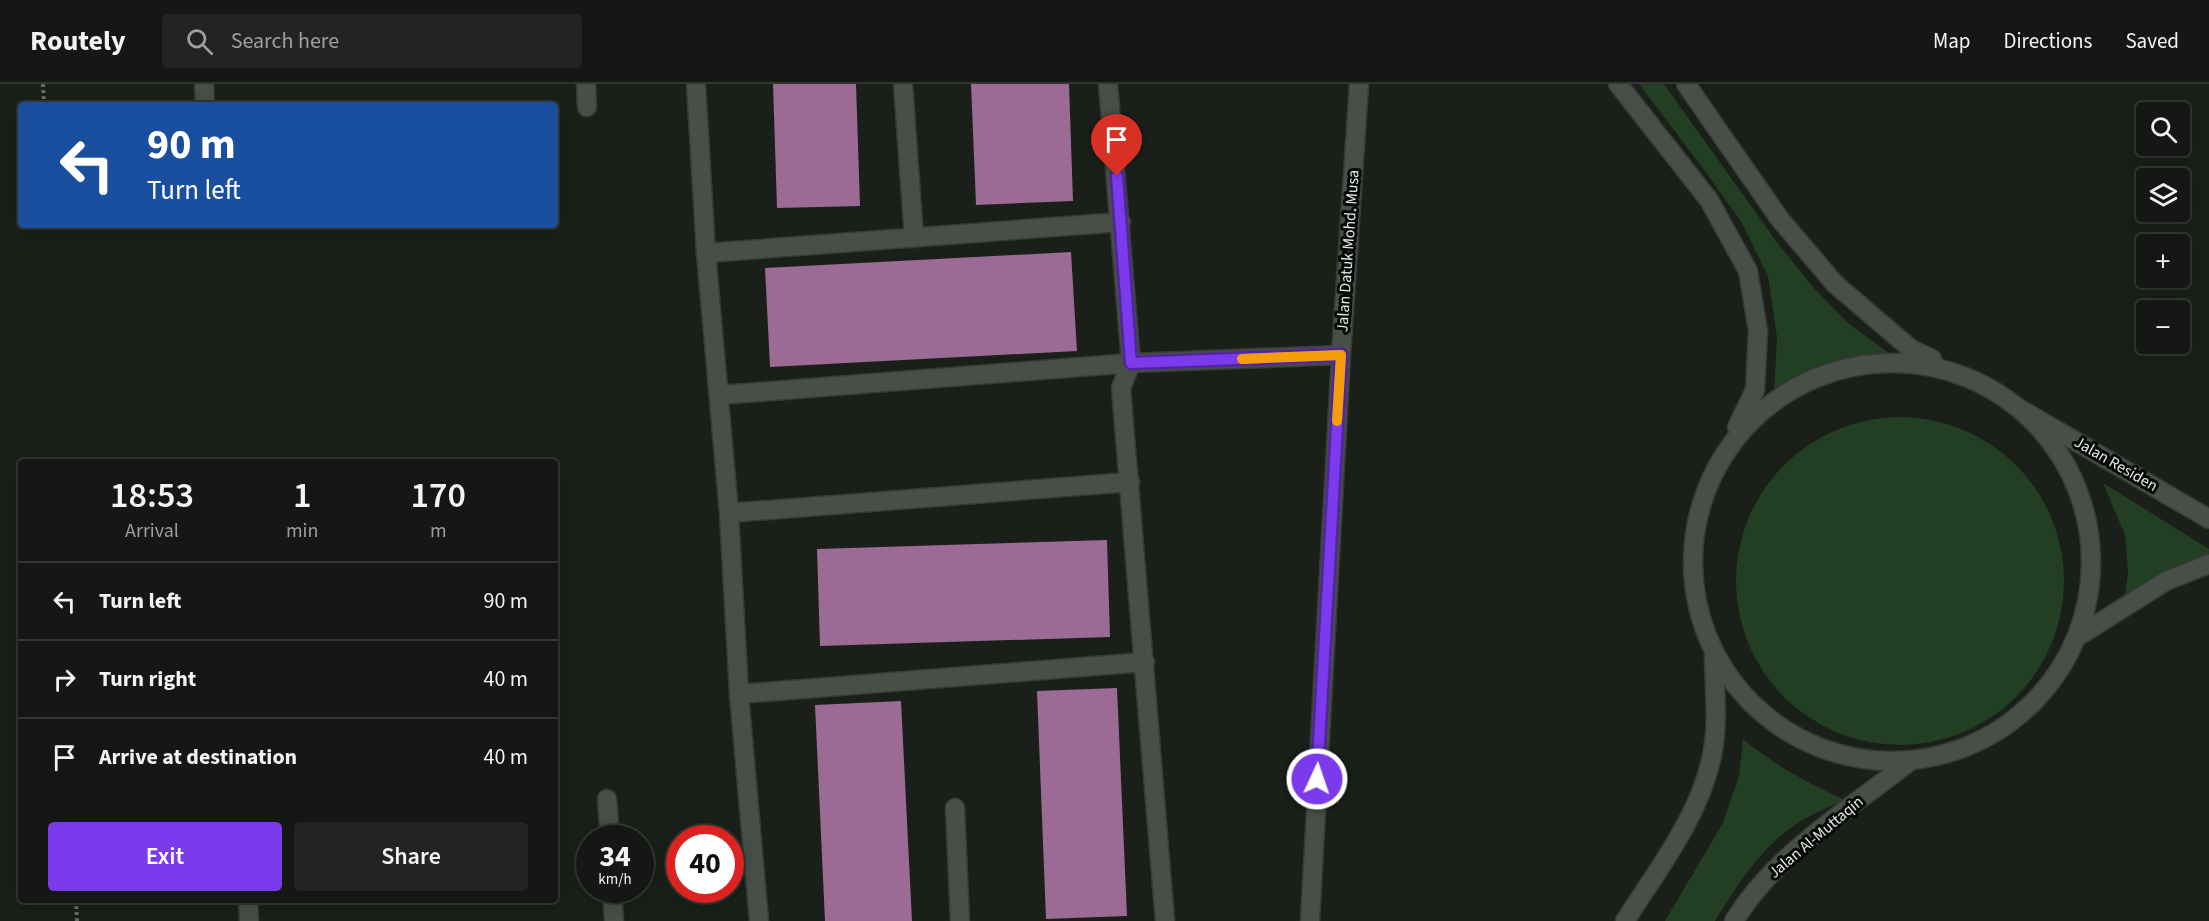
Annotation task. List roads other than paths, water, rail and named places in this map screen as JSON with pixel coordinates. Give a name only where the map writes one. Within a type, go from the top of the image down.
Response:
[{"type":"main road","points":[[204,84],[206,102]]},
{"type":"main road","points":[[586,84],[587,107]]},
{"type":"main road","points":[[696,84],[706,253],[729,513],[739,694],[759,921]]},
{"type":"main road","points":[[903,84],[914,238]]},
{"type":"main road","points":[[1108,84],[1131,363],[1121,388],[1165,921]]},
{"type":"main road","name":"Jalan Datuk Mohd. Musa","points":[[1310,921],[1341,355],[1359,84]]},
{"type":"main road","points":[[1618,84],[1709,200],[1748,271],[1758,331],[1755,390],[1702,498],[1692,550],[1696,603],[1714,653],[1748,701],[1795,737],[1850,759],[1909,762],[1964,749],[2014,722],[2053,681],[2077,637],[2090,589],[2091,539],[2078,490],[2055,446],[2022,410],[1960,372],[1911,349],[1835,284],[1779,218],[1686,84]]},
{"type":"main road","points":[[706,253],[1121,222]]},
{"type":"main road","points":[[720,394],[1131,363],[1341,355]]},
{"type":"main road","points":[[1725,450],[1760,410],[1796,386],[1804,381],[1855,364],[1908,361],[1960,372]]},
{"type":"main road","name":"Jalan Residen","points":[[2022,410],[2209,519]]},
{"type":"main road","points":[[729,513],[1130,482]]},
{"type":"main road","points":[[2077,637],[2166,581],[2209,564]]},
{"type":"main road","points":[[1624,921],[1683,830],[1703,788],[1713,743],[1714,653]]},
{"type":"main road","points":[[739,694],[1145,662]]},
{"type":"main road","name":"Jalan Al-Muttaqin","points":[[1734,921],[1745,902],[1778,865],[1909,762]]},
{"type":"main road","points":[[607,799],[608,825]]},
{"type":"main road","points":[[955,808],[960,921]]},
{"type":"main road","points":[[248,903],[249,921]]},
{"type":"main road","points":[[613,903],[614,921]]}]
